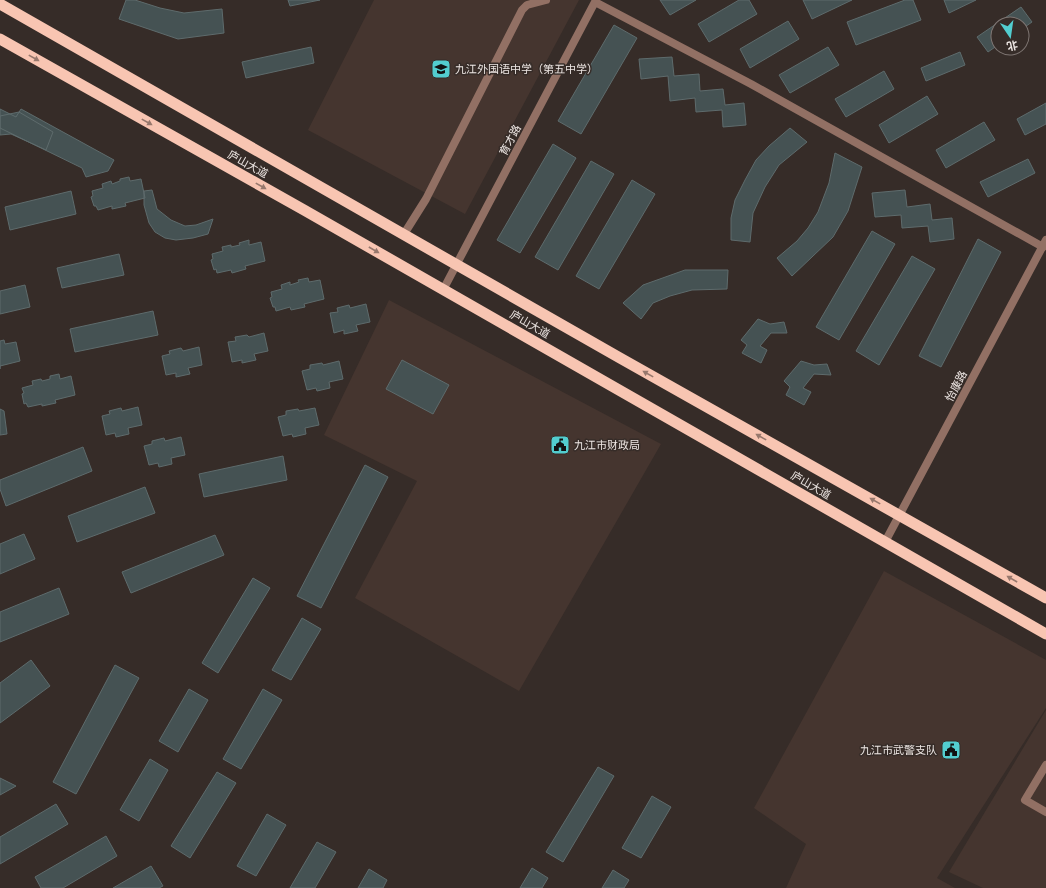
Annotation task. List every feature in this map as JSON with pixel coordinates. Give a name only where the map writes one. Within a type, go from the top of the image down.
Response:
[{"type":"highway","name":"庐山大道","points":[[0,4],[626,361],[1046,598]]},
{"type":"highway","name":"庐山大道","points":[[0,39],[1046,634]]},
{"type":"street","points":[[404,234],[426,199],[522,10],[528,5],[546,0]]},
{"type":"street","points":[[596,1],[1044,243]]},
{"type":"street","name":"育才路","points":[[443,290],[596,1]]},
{"type":"street","name":"怡康路","points":[[885,542],[1044,243]]},
{"type":"street","points":[[1046,765],[1025,800],[1046,812]]},
{"type":"shaded area","name":"九江外国语中学（第五中学）","points":[[374,0],[579,0],[465,214],[308,130]]},
{"type":"shaded area","name":"九江市财政局","points":[[389,300],[661,444],[519,691],[355,598],[417,481],[324,435]]},
{"type":"shaded area","name":"九江市武警支队","points":[[884,571],[1046,660],[1046,708],[937,878],[955,888],[786,888],[806,844],[754,808]]},
{"type":"shaded area","points":[[1046,710],[1046,888],[983,888],[949,872]]},
{"type":"building","points":[[126,0],[135,0],[160,8],[184,13],[222,9],[224,33],[178,39],[119,19]]},
{"type":"building","points":[[288,0],[320,0],[290,6]]},
{"type":"building","points":[[660,0],[696,0],[670,15]]},
{"type":"building","points":[[739,0],[749,0],[757,14],[709,42],[698,24]]},
{"type":"building","points":[[803,0],[852,0],[812,19]]},
{"type":"building","points":[[905,0],[913,0],[921,20],[856,45],[847,22]]},
{"type":"building","points":[[944,0],[976,0],[949,13]]},
{"type":"building","points":[[1021,7],[1028,16],[1008,16]]},
{"type":"building","points":[[788,21],[799,39],[750,68],[740,49]]},
{"type":"building","points":[[614,25],[637,38],[581,134],[558,121]]},
{"type":"building","points":[[990,28],[990,51],[988,52],[977,37]]},
{"type":"building","points":[[311,47],[314,63],[246,78],[242,62]]},
{"type":"building","points":[[828,47],[839,65],[790,93],[779,75]]},
{"type":"building","points":[[960,52],[965,65],[926,81],[921,68]]},
{"type":"building","points":[[672,57],[674,76],[699,74],[700,91],[723,89],[725,105],[744,103],[746,125],[723,127],[722,110],[696,112],[695,98],[670,101],[668,76],[641,79],[639,59]]},
{"type":"building","points":[[884,71],[894,89],[846,117],[835,99]]},
{"type":"building","points":[[927,96],[938,114],[889,143],[879,125]]},
{"type":"building","points":[[1046,103],[1046,124],[1025,135],[1017,119]]},
{"type":"building","points":[[0,109],[16,117],[21,109],[114,160],[108,171],[86,177],[82,168],[0,128]]},
{"type":"building","points":[[19,112],[53,132],[46,150],[11,134],[0,135],[0,116]]},
{"type":"building","points":[[984,122],[995,140],[946,168],[936,150]]},
{"type":"building","points":[[790,128],[807,142],[779,165],[765,187],[753,213],[750,242],[731,240],[731,218],[735,200],[745,180],[756,160],[769,146]]},
{"type":"building","points":[[553,144],[576,158],[520,253],[497,240]]},
{"type":"building","points":[[835,153],[862,167],[848,211],[833,237],[792,276],[777,258],[797,241],[808,228],[818,212],[829,183]]},
{"type":"building","points":[[1028,159],[1035,173],[988,197],[980,182]]},
{"type":"building","points":[[591,161],[614,174],[558,270],[535,257]]},
{"type":"building","points":[[129,177],[130,181],[141,179],[145,198],[125,203],[126,206],[112,209],[112,206],[98,210],[96,206],[94,206],[91,197],[93,196],[92,191],[103,188],[102,184],[111,181],[112,184],[120,181],[120,179]]},
{"type":"building","points":[[632,180],[655,194],[599,289],[576,276]]},
{"type":"building","points":[[152,190],[157,209],[171,220],[185,226],[196,225],[213,219],[208,234],[176,240],[165,238],[155,232],[149,223],[144,205],[144,191]]},
{"type":"building","points":[[905,190],[907,207],[930,204],[932,220],[952,218],[954,239],[930,242],[928,226],[902,228],[901,215],[875,217],[872,193]]},
{"type":"building","points":[[71,191],[76,214],[10,230],[5,207]]},
{"type":"building","points":[[872,231],[895,244],[839,340],[816,327]]},
{"type":"building","points":[[978,239],[1001,252],[941,367],[919,356]]},
{"type":"building","points":[[249,240],[249,245],[261,242],[265,261],[245,266],[246,269],[232,273],[231,270],[217,273],[216,269],[214,270],[211,260],[213,259],[212,254],[223,251],[222,247],[240,245],[239,243]]},
{"type":"building","points":[[119,254],[124,275],[62,288],[57,268]]},
{"type":"building","points":[[912,256],[935,269],[879,365],[856,351]]},
{"type":"building","points":[[685,270],[728,270],[727,289],[692,290],[670,296],[653,303],[641,319],[623,303],[643,285]]},
{"type":"building","points":[[308,278],[309,282],[320,280],[324,299],[304,304],[305,307],[291,310],[290,307],[276,311],[270,298],[272,297],[271,292],[282,289],[281,285],[290,282],[290,285],[299,282],[298,280]]},
{"type":"building","points":[[25,285],[30,307],[0,314],[0,291]]},
{"type":"building","points":[[366,304],[370,322],[356,325],[358,331],[344,334],[344,330],[334,333],[330,313],[338,312],[337,308],[349,305],[350,308]]},
{"type":"building","points":[[153,311],[158,335],[75,352],[70,329]]},
{"type":"building","points":[[758,319],[770,324],[784,322],[787,333],[771,333],[760,346],[767,350],[761,363],[742,353],[747,345],[741,340]]},
{"type":"building","points":[[264,333],[268,351],[254,354],[256,360],[242,363],[242,360],[232,362],[228,342],[236,341],[235,337],[247,335],[249,337]]},
{"type":"building","points":[[4,340],[5,344],[16,342],[20,361],[0,366],[0,341]]},
{"type":"building","points":[[199,347],[202,365],[188,368],[190,374],[176,377],[176,373],[166,375],[162,356],[170,354],[169,351],[181,348],[183,351]]},
{"type":"building","points":[[402,360],[449,385],[433,414],[386,389]]},
{"type":"building","points":[[339,361],[343,379],[329,382],[330,388],[317,391],[316,388],[307,390],[302,371],[310,369],[310,365],[322,363],[323,365]]},
{"type":"building","points":[[801,361],[814,365],[827,364],[831,375],[814,374],[803,388],[811,392],[804,405],[786,395],[790,387],[784,381]]},
{"type":"building","points":[[59,374],[60,379],[71,376],[75,395],[55,400],[56,403],[42,406],[42,404],[28,407],[26,403],[24,404],[22,394],[24,393],[22,388],[33,385],[32,381],[50,379],[50,376]]},
{"type":"building","points":[[138,407],[142,425],[128,428],[129,434],[116,437],[115,433],[106,435],[102,416],[110,414],[109,411],[121,408],[122,411]]},
{"type":"building","points":[[315,408],[319,425],[305,428],[306,434],[293,437],[292,434],[283,436],[278,417],[286,415],[286,411],[298,409],[299,411]]},
{"type":"building","points":[[0,409],[4,411],[7,434],[0,435]]},
{"type":"building","points":[[181,437],[185,455],[171,458],[172,464],[159,467],[158,463],[149,465],[144,446],[152,444],[152,441],[164,438],[165,441]]},
{"type":"building","points":[[83,447],[92,471],[6,506],[0,489],[0,480]]},
{"type":"building","points":[[283,456],[287,480],[204,497],[199,474]]},
{"type":"building","points":[[365,465],[388,477],[321,608],[297,596]]},
{"type":"building","points":[[145,487],[155,513],[77,542],[68,516]]},
{"type":"building","points":[[24,534],[35,559],[0,574],[0,544]]},
{"type":"building","points":[[215,535],[224,555],[131,593],[122,572]]},
{"type":"building","points":[[253,578],[270,588],[218,673],[202,663]]},
{"type":"building","points":[[59,588],[69,614],[0,642],[0,612]]},
{"type":"building","points":[[302,618],[321,629],[291,680],[272,670]]},
{"type":"building","points":[[31,660],[50,686],[0,723],[0,683]]},
{"type":"building","points":[[115,665],[139,678],[76,794],[53,782]]},
{"type":"building","points":[[189,689],[208,700],[178,752],[159,741]]},
{"type":"building","points":[[263,689],[282,700],[241,769],[223,759]]},
{"type":"building","points":[[150,759],[168,770],[139,821],[120,810]]},
{"type":"building","points":[[598,767],[614,776],[563,862],[546,852]]},
{"type":"building","points":[[217,772],[236,783],[190,858],[171,846]]},
{"type":"building","points":[[0,778],[16,786],[0,795]]},
{"type":"building","points":[[652,796],[671,807],[641,858],[622,848]]},
{"type":"building","points":[[56,804],[68,824],[0,864],[0,837]]},
{"type":"building","points":[[267,814],[286,825],[256,876],[237,866]]},
{"type":"building","points":[[106,836],[117,856],[63,888],[41,888],[35,877]]},
{"type":"building","points":[[317,842],[336,852],[315,888],[290,888]]},
{"type":"building","points":[[151,866],[163,886],[159,888],[113,888]]},
{"type":"building","points":[[532,868],[548,878],[542,888],[520,888]]},
{"type":"building","points":[[369,869],[387,880],[383,888],[358,888]]},
{"type":"building","points":[[613,870],[629,880],[624,888],[602,888]]},
{"type":"place","name":"九江外国语中学（第五中学）","points":[[441,69]]},
{"type":"place","name":"九江市财政局","points":[[560,445]]},
{"type":"place","name":"九江市武警支队","points":[[951,750]]}]
